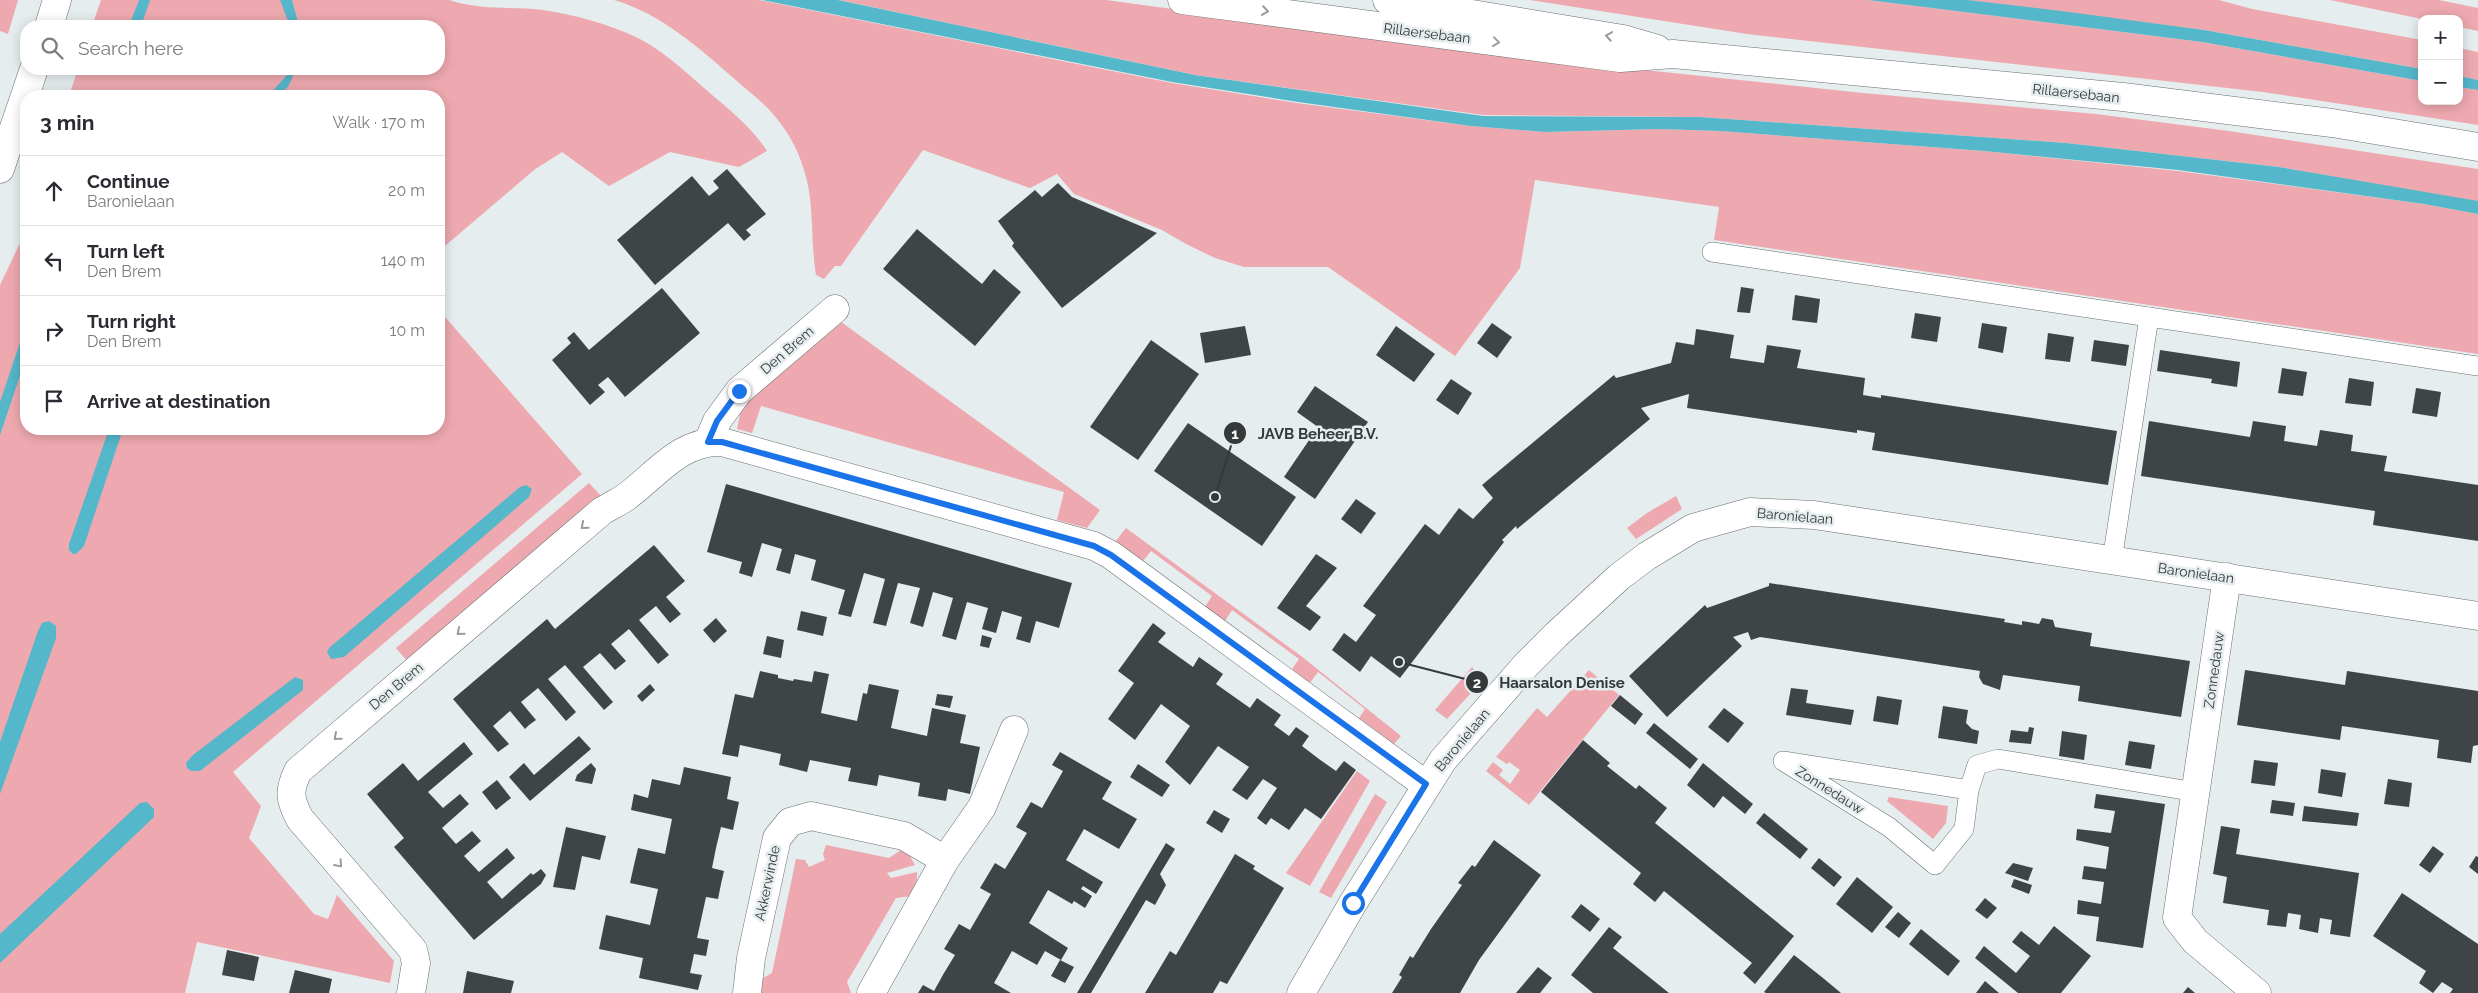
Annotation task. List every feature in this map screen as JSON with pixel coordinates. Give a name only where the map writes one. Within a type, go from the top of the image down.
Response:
[{"type":"street","points":[[50,20],[58,0]]},
{"type":"street","name":"Rillaersebaan","points":[[1182,0],[1620,58],[1673,54],[2123,97],[2332,123],[2478,147]]},
{"type":"street","name":"Rillaersebaan","points":[[1387,0],[1623,38],[1673,54]]},
{"type":"street","points":[[27,90],[32,75]]},
{"type":"street","points":[[0,169],[20,110]]},
{"type":"street","name":"Den Brem","points":[[708,442],[717,421],[739,391],[835,309]]},
{"type":"street","name":"Den Brem","points":[[411,993],[416,963],[413,950],[300,819],[292,804],[291,786],[298,771],[602,511],[624,498],[677,454],[708,442],[722,442],[1094,546],[1111,555],[1426,784]]},
{"type":"street","name":"Baronielaan","points":[[1301,993],[1350,908],[1426,784],[1443,760],[1526,665],[1556,635],[1619,577],[1647,556],[1693,528],[1750,512],[1814,516],[2478,616]]},
{"type":"street","name":"Zonnedauw","points":[[2227,577],[2177,918],[2195,941],[2257,993]]},
{"type":"street","points":[[871,993],[946,860],[982,807],[1014,730]]},
{"type":"street","name":"Akkerwinde","points":[[747,993],[751,958],[777,838],[790,822],[810,816],[904,836],[946,860]]},
{"type":"lane","points":[[1712,252],[2478,366]]},
{"type":"lane","points":[[2112,562],[2149,317]]},
{"type":"lane","name":"Zonnedauw","points":[[1969,790],[1782,761],[1889,827],[1935,865],[1964,829],[1969,790],[1977,765],[1998,759],[2196,792]]},
{"type":"shaded area","points":[[0,0],[18,0],[8,34],[0,31]]},
{"type":"shaded area","points":[[101,0],[449,0],[474,6],[543,10],[615,28],[638,38],[658,50],[734,114],[755,135],[767,151],[739,167],[670,152],[609,186],[562,152],[534,170],[445,246],[445,90],[71,90],[76,75],[445,75],[445,20],[94,20]]},
{"type":"shaded area","points":[[614,0],[759,0],[1172,83],[1297,103],[1471,126],[1545,132],[1659,129],[1720,131],[1984,151],[2178,171],[2424,204],[2478,214],[2478,354],[1714,240],[1719,207],[1535,180],[1520,268],[1455,356],[1328,267],[1244,267],[1215,258],[1162,230],[1074,194],[1057,174],[1030,188],[923,150],[841,266],[835,266],[824,279],[816,275],[810,196],[802,162],[778,120],[760,101],[680,34],[648,14]]},
{"type":"shaded area","points":[[839,0],[1106,0],[1540,59],[1863,93],[2096,114],[2229,131],[2478,169],[2478,202],[2279,167],[2066,143],[1700,117],[1483,115],[1195,75]]},
{"type":"shaded area","points":[[1530,0],[1868,0],[2202,42],[2418,80],[2418,105],[2463,105],[2463,88],[2478,90],[2478,125],[2263,92],[1747,34]]},
{"type":"shaded area","points":[[1968,0],[2219,0],[2252,9],[2418,39],[2418,68],[2204,30]]},
{"type":"shaded area","points":[[2330,0],[2439,0],[2478,8],[2478,31],[2463,28],[2463,15],[2418,15],[2418,18]]},
{"type":"shaded area","points":[[2463,49],[2478,52],[2478,80],[2463,77]]},
{"type":"shaded area","points":[[20,243],[20,435],[445,435],[445,317],[582,474],[233,772],[261,806],[249,838],[314,914],[328,919],[337,895],[394,961],[390,983],[197,942],[185,993],[0,993],[0,285]]},
{"type":"shaded area","points":[[837,319],[1100,510],[1087,528],[1057,520],[1064,492],[761,406],[752,433],[737,429],[743,399]]},
{"type":"shaded area","points":[[589,483],[602,497],[408,662],[396,648]]},
{"type":"shaded area","points":[[1676,496],[1682,509],[1636,539],[1627,528],[1647,513]]},
{"type":"shaded area","points":[[1126,528],[1301,656],[1401,736],[1394,744],[1359,718],[1365,709],[1318,672],[1310,683],[1292,669],[1299,659],[1232,610],[1225,621],[1205,607],[1212,596],[1151,551],[1143,561],[1115,542]]},
{"type":"shaded area","points":[[1472,667],[1484,679],[1447,719],[1435,710]]},
{"type":"shaded area","points":[[1589,670],[1619,695],[1529,805],[1486,771],[1493,762],[1503,770],[1499,775],[1510,784],[1520,770],[1509,762],[1507,764],[1496,757],[1537,708],[1547,717]]},
{"type":"shaded area","points":[[1357,771],[1370,781],[1310,886],[1286,873]]},
{"type":"shaded area","points":[[1375,794],[1387,802],[1331,898],[1319,892]]},
{"type":"shaded area","points":[[1889,797],[1948,806],[1946,823],[1933,839],[1887,801]]},
{"type":"shaded area","points":[[826,845],[889,858],[901,850],[910,856],[915,865],[887,873],[891,878],[917,872],[917,879],[911,896],[896,898],[847,982],[851,993],[760,993],[760,980],[772,973],[796,859],[805,860],[809,867],[825,860],[823,854]]},
{"type":"water","points":[[139,0],[150,0],[143,20],[131,20]]},
{"type":"water","points":[[280,0],[292,0],[297,20],[288,20]]},
{"type":"water","points":[[762,0],[838,0],[1195,75],[1483,116],[1700,117],[2066,143],[2279,167],[2478,201],[2478,214],[2424,204],[2178,170],[1984,151],[1720,131],[1659,129],[1545,132],[1471,126],[1172,82]]},
{"type":"water","points":[[1868,0],[1968,0],[2204,30],[2418,68],[2418,80],[2202,42]]},
{"type":"water","points":[[287,75],[293,75],[285,90],[273,90]]},
{"type":"water","points":[[2463,77],[2478,80],[2478,90],[2463,88]]},
{"type":"water","points":[[20,343],[20,376],[0,435],[0,402]]},
{"type":"water","points":[[107,435],[121,435],[84,546],[76,554],[73,554],[69,550],[69,544]]},
{"type":"water","points":[[526,485],[532,489],[529,497],[344,657],[331,659],[327,652],[329,648],[520,487]]},
{"type":"water","points":[[49,621],[56,626],[56,638],[0,794],[0,742],[38,631],[42,623]]},
{"type":"water","points":[[295,677],[303,680],[303,690],[200,771],[191,771],[187,768],[186,763],[193,755]]},
{"type":"water","points":[[147,802],[154,809],[154,817],[0,963],[0,934],[140,803]]},
{"type":"building","points":[[727,169],[766,214],[746,230],[751,235],[744,241],[728,223],[655,285],[617,240],[692,176],[709,196],[719,188],[713,181]]},
{"type":"building","points":[[1058,183],[1072,197],[1157,233],[1062,308],[1012,246],[1014,243],[998,221],[1035,190],[1042,197]]},
{"type":"building","points":[[917,229],[982,284],[994,269],[1021,292],[975,346],[883,269]]},
{"type":"building","points":[[1741,287],[1754,289],[1750,313],[1737,312]]},
{"type":"building","points":[[662,288],[700,333],[625,397],[608,377],[598,385],[605,392],[590,405],[552,360],[571,343],[567,338],[574,332],[589,350]]},
{"type":"building","points":[[1795,295],[1820,299],[1817,323],[1792,320]]},
{"type":"building","points":[[1915,313],[1941,317],[1937,342],[1911,338]]},
{"type":"building","points":[[1492,323],[1512,337],[1497,358],[1477,343]]},
{"type":"building","points":[[1982,323],[2007,327],[2003,353],[1978,348]]},
{"type":"building","points":[[1245,326],[1251,355],[1205,363],[1200,333]]},
{"type":"building","points":[[1396,326],[1435,354],[1414,382],[1376,355]]},
{"type":"building","points":[[1696,329],[1734,335],[1730,358],[1764,363],[1767,345],[1801,350],[1797,368],[1865,378],[1863,395],[1881,398],[1881,395],[2117,431],[2108,485],[1872,450],[1875,433],[1857,430],[1857,433],[1687,408],[1689,394],[1641,408],[1650,419],[1517,529],[1516,526],[1502,540],[1504,542],[1400,678],[1371,656],[1360,672],[1332,650],[1344,633],[1356,642],[1376,615],[1363,606],[1425,524],[1439,535],[1459,508],[1473,519],[1493,498],[1482,485],[1614,375],[1616,378],[1671,363],[1676,342],[1694,345]]},
{"type":"building","points":[[2048,333],[2074,337],[2070,362],[2045,359]]},
{"type":"building","points":[[1151,340],[1199,374],[1138,460],[1090,427]]},
{"type":"building","points":[[2094,340],[2129,345],[2126,366],[2091,361]]},
{"type":"building","points":[[2160,350],[2240,362],[2237,387],[2211,383],[2212,379],[2157,371]]},
{"type":"building","points":[[2282,368],[2307,372],[2303,396],[2278,393]]},
{"type":"building","points":[[2349,378],[2374,382],[2371,406],[2345,403]]},
{"type":"building","points":[[1451,379],[1472,393],[1458,415],[1436,400]]},
{"type":"building","points":[[1315,386],[1368,422],[1315,499],[1284,477],[1318,427],[1297,412]]},
{"type":"building","points":[[2416,388],[2441,392],[2437,417],[2412,413]]},
{"type":"building","points":[[2149,421],[2250,437],[2253,421],[2286,426],[2284,441],[2317,446],[2320,430],[2353,435],[2351,451],[2387,456],[2384,471],[2478,485],[2478,541],[2373,525],[2375,511],[2141,476]]},
{"type":"building","points":[[1188,423],[1296,497],[1262,546],[1154,471]]},
{"type":"building","points":[[726,484],[1072,583],[1059,628],[1036,621],[1030,643],[1016,639],[1022,617],[1002,611],[996,633],[982,629],[988,608],[967,602],[956,640],[942,636],[953,598],[933,592],[923,627],[910,623],[920,588],[898,583],[886,626],[873,623],[885,579],[864,573],[851,617],[838,614],[845,590],[811,580],[816,560],[795,554],[790,574],[776,570],[782,549],[762,543],[752,577],[739,573],[742,562],[707,552]]},
{"type":"building","points":[[1356,499],[1376,513],[1361,534],[1341,519]]},
{"type":"building","points":[[654,545],[685,581],[666,597],[681,614],[670,623],[656,606],[639,620],[669,655],[658,664],[629,629],[611,644],[626,661],[615,670],[600,653],[583,667],[613,702],[604,710],[565,665],[548,679],[576,712],[566,721],[538,688],[521,702],[536,720],[525,729],[510,711],[493,726],[509,744],[498,752],[453,699],[547,619],[555,629]]},
{"type":"building","points":[[1316,554],[1337,568],[1306,606],[1321,617],[1310,631],[1277,608]]},
{"type":"building","points":[[1769,583],[2005,619],[2004,622],[2022,625],[2022,621],[2039,624],[2042,618],[2053,620],[2055,627],[2092,633],[2090,646],[2190,661],[2181,717],[2078,701],[2080,686],[2003,675],[2000,690],[1983,684],[1979,677],[1980,671],[1760,637],[1751,640],[1748,632],[1733,637],[1742,646],[1667,717],[1629,676],[1705,605],[1707,608],[1769,586]]},
{"type":"building","points":[[801,611],[827,617],[823,636],[797,630]]},
{"type":"building","points":[[716,618],[727,631],[714,643],[703,630]]},
{"type":"building","points":[[1153,623],[1166,633],[1158,642],[1193,667],[1199,657],[1223,674],[1216,684],[1250,708],[1257,698],[1281,715],[1274,725],[1289,736],[1296,727],[1309,736],[1302,746],[1319,759],[1336,771],[1344,761],[1356,770],[1321,819],[1305,808],[1289,830],[1271,818],[1266,825],[1257,818],[1277,788],[1263,779],[1247,800],[1232,790],[1249,767],[1218,746],[1190,785],[1165,762],[1190,726],[1161,704],[1135,740],[1108,719],[1134,683],[1118,671]]},
{"type":"building","points":[[982,635],[992,638],[989,648],[980,646]]},
{"type":"building","points":[[767,636],[784,640],[781,658],[763,654]]},
{"type":"building","points":[[2245,670],[2345,685],[2347,671],[2478,691],[2478,745],[2473,746],[2471,763],[2437,758],[2439,740],[2342,726],[2340,740],[2237,725]]},
{"type":"building","points":[[760,671],[778,675],[778,678],[812,682],[814,671],[829,674],[821,713],[857,721],[863,693],[867,694],[869,684],[899,690],[891,728],[927,736],[932,708],[966,715],[960,743],[980,747],[970,794],[948,789],[946,801],[918,796],[920,783],[879,775],[877,786],[848,781],[851,768],[810,760],[807,772],[779,765],[781,754],[740,745],[738,757],[722,754],[735,694],[753,698]]},
{"type":"building","points":[[650,684],[655,690],[642,702],[637,696]]},
{"type":"building","points":[[1791,688],[1808,690],[1806,703],[1854,710],[1851,725],[1786,715]]},
{"type":"building","points":[[937,694],[953,696],[950,708],[935,705]]},
{"type":"building","points":[[1620,695],[1643,714],[1635,725],[1611,706]]},
{"type":"building","points":[[1877,696],[1902,700],[1898,725],[1873,721]]},
{"type":"building","points":[[1943,706],[1968,710],[1966,723],[1972,729],[1979,731],[1977,744],[1938,738]]},
{"type":"building","points":[[1724,708],[1744,723],[1728,743],[1708,727]]},
{"type":"building","points":[[1654,723],[1698,759],[1690,769],[1646,733]]},
{"type":"building","points":[[2029,727],[2034,728],[2031,744],[2009,742],[2011,730],[2028,732]]},
{"type":"building","points":[[2062,731],[2087,735],[2084,760],[2059,756]]},
{"type":"building","points":[[579,736],[591,749],[530,801],[509,777],[524,763],[534,775]]},
{"type":"building","points":[[1583,740],[1610,763],[1607,766],[1636,789],[1639,785],[1667,808],[1655,823],[1794,936],[1755,984],[1743,973],[1752,963],[1664,891],[1655,902],[1633,884],[1641,873],[1541,792]]},
{"type":"building","points":[[2129,741],[2155,745],[2151,769],[2125,765]]},
{"type":"building","points":[[464,742],[473,754],[428,792],[443,808],[460,794],[469,804],[442,828],[456,844],[472,831],[481,841],[464,856],[479,872],[507,848],[515,858],[487,882],[502,899],[531,873],[533,875],[541,869],[546,875],[541,884],[474,940],[394,847],[404,838],[367,794],[403,763],[418,781]]},
{"type":"building","points":[[1060,752],[1112,782],[1102,799],[1137,819],[1119,849],[1084,829],[1066,860],[1103,882],[1096,894],[1083,886],[1081,889],[1092,896],[1085,908],[1074,901],[1072,904],[1048,890],[1029,923],[1068,948],[1061,960],[1045,951],[1037,965],[1012,951],[994,983],[1011,993],[918,993],[923,985],[934,991],[955,955],[944,949],[959,924],[970,930],[991,894],[980,888],[995,863],[1005,869],[1027,833],[1016,827],[1031,802],[1042,808],[1063,771],[1052,765]]},
{"type":"building","points":[[2254,760],[2278,763],[2275,786],[2251,783]]},
{"type":"building","points":[[591,763],[596,769],[592,784],[575,781],[577,775]]},
{"type":"building","points":[[1703,763],[1753,804],[1745,814],[1723,796],[1714,808],[1687,785]]},
{"type":"building","points":[[1138,764],[1170,785],[1162,797],[1130,777]]},
{"type":"building","points":[[684,767],[731,777],[727,799],[739,802],[733,830],[721,827],[716,848],[712,868],[724,871],[718,899],[706,897],[697,938],[709,940],[706,956],[694,954],[690,973],[702,975],[698,990],[639,978],[643,958],[599,949],[606,915],[650,925],[658,889],[630,883],[638,848],[665,854],[672,819],[631,810],[634,794],[648,798],[652,779],[680,785]]},
{"type":"building","points":[[2321,769],[2346,773],[2342,797],[2318,793]]},
{"type":"building","points":[[2388,779],[2412,783],[2409,807],[2384,804]]},
{"type":"building","points":[[497,780],[511,798],[496,810],[482,792]]},
{"type":"building","points":[[2096,794],[2165,804],[2143,948],[2096,941],[2099,917],[2077,914],[2078,900],[2101,904],[2104,882],[2082,879],[2084,866],[2106,869],[2109,847],[2076,840],[2077,829],[2111,833],[2115,811],[2094,808]]},
{"type":"building","points":[[2272,800],[2295,803],[2293,816],[2270,813]]},
{"type":"building","points":[[2304,806],[2359,813],[2357,826],[2302,821]]},
{"type":"building","points":[[1214,810],[1230,819],[1222,833],[1206,823]]},
{"type":"building","points":[[1764,813],[1808,849],[1800,859],[1756,823]]},
{"type":"building","points":[[2221,826],[2240,829],[2236,854],[2359,873],[2350,937],[2330,934],[2332,920],[2320,918],[2318,933],[2299,929],[2301,915],[2288,913],[2286,927],[2267,925],[2269,910],[2223,903],[2227,877],[2213,874]]},
{"type":"building","points":[[566,827],[606,836],[600,860],[582,856],[575,890],[553,887]]},
{"type":"building","points":[[1494,840],[1541,875],[1479,960],[1460,993],[1392,993],[1402,977],[1399,975],[1410,956],[1413,958],[1462,885],[1458,883],[1472,865],[1475,867]]},
{"type":"building","points":[[1166,843],[1175,849],[1160,874],[1166,885],[1155,905],[1146,900],[1091,993],[1077,993]]},
{"type":"building","points":[[2433,846],[2444,854],[2430,873],[2419,865]]},
{"type":"building","points":[[1235,854],[1255,866],[1253,869],[1284,888],[1227,984],[1220,981],[1213,993],[1145,993],[1170,951],[1176,955]]},
{"type":"building","points":[[2476,856],[2478,857],[2478,874],[2469,867]]},
{"type":"building","points":[[1819,858],[1842,877],[1834,887],[1811,868]]},
{"type":"building","points":[[2013,863],[2033,868],[2028,881],[2005,873]]},
{"type":"building","points":[[1857,877],[1893,907],[1872,933],[1836,904]]},
{"type":"building","points":[[2014,879],[2032,885],[2029,894],[2011,887]]},
{"type":"building","points":[[2402,893],[2478,944],[2478,993],[2450,993],[2453,989],[2442,982],[2433,993],[2419,983],[2426,971],[2373,936]]},
{"type":"building","points":[[1985,898],[1997,908],[1987,919],[1975,910]]},
{"type":"building","points":[[1581,904],[1600,919],[1590,932],[1571,917]]},
{"type":"building","points":[[1898,912],[1911,923],[1899,938],[1885,927]]},
{"type":"building","points":[[2054,926],[2091,956],[2061,993],[2018,993],[1975,958],[1984,946],[2016,973],[2030,956],[2012,942],[2021,931],[2039,945]]},
{"type":"building","points":[[1609,927],[1622,937],[1613,948],[1669,993],[1593,993],[1571,975]]},
{"type":"building","points":[[1921,929],[1960,961],[1948,976],[1909,944]]},
{"type":"building","points":[[227,950],[259,957],[254,981],[222,975]]},
{"type":"building","points":[[1794,955],[1841,993],[1764,992]]},
{"type":"building","points":[[1060,960],[1074,967],[1065,983],[1051,976]]},
{"type":"building","points":[[1538,967],[1552,978],[1540,993],[1516,993]]},
{"type":"building","points":[[295,970],[332,979],[329,993],[289,993]]},
{"type":"building","points":[[467,971],[514,981],[511,993],[463,993]]},
{"type":"building","points":[[1985,981],[1999,993],[1976,993]]},
{"type":"building","points":[[2188,987],[2195,993],[2183,993]]},
{"type":"place","name":"JAVB Beheer B.V.","points":[[1215,497]]},
{"type":"place","name":"Haarsalon Denise","points":[[1399,662]]},
{"type":"route","points":[[739,391],[717,421],[708,442],[722,442],[1094,546],[1111,555],[1426,784],[1353,903]]}]
